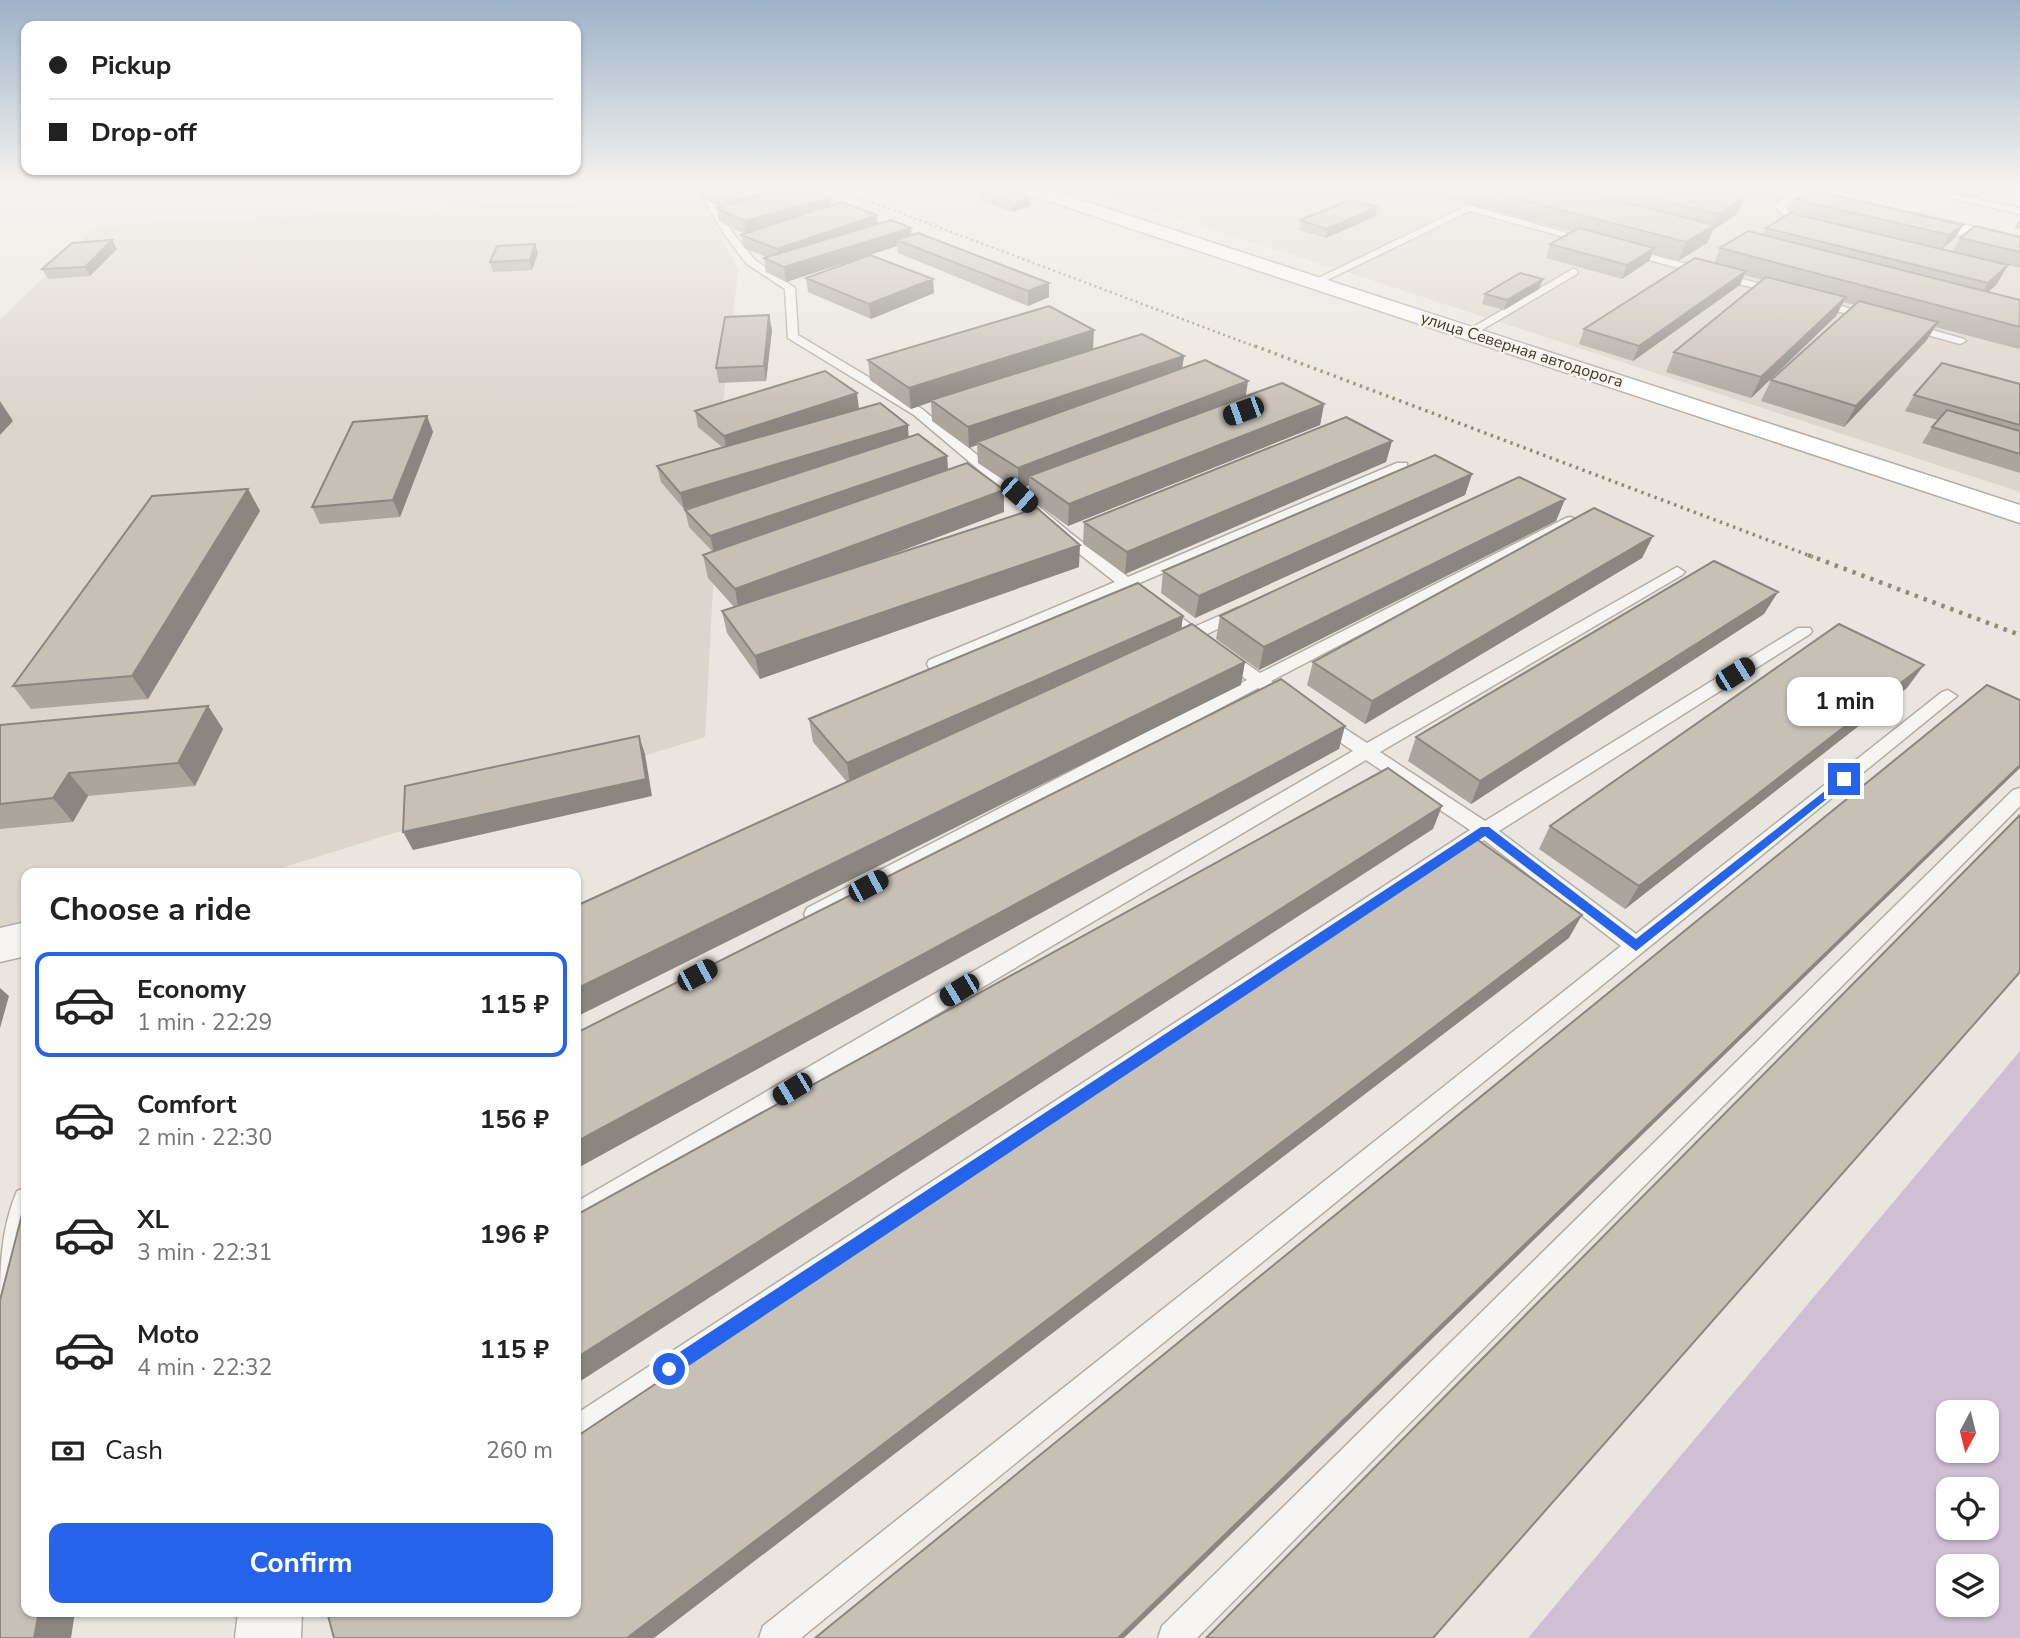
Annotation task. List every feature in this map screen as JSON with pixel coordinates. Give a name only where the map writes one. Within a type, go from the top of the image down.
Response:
[{"type":"main road","name":"улица Северная автодорога","points":[[1258,263],[2020,514]]},
{"type":"street","points":[[0,945],[21,940]]},
{"type":"lane","points":[[753,263],[790,288],[792,336],[912,409],[939,437],[976,453],[986,476],[1026,492],[1036,518],[1074,535],[1127,583],[1257,681],[1485,830],[1636,946]]},
{"type":"lane","points":[[1315,282],[1354,263]]},
{"type":"lane","points":[[1673,263],[1787,294]]},
{"type":"lane","points":[[1469,333],[1573,272]]},
{"type":"lane","points":[[1801,298],[1880,319]]},
{"type":"lane","points":[[1893,323],[1960,341]]},
{"type":"lane","points":[[935,664],[1402,466]]},
{"type":"lane","points":[[799,922],[1257,681],[1571,521]]},
{"type":"lane","points":[[581,1213],[1677,572]]},
{"type":"lane","points":[[1168,645],[1255,605]]},
{"type":"lane","points":[[581,1428],[1485,830],[1804,631]]},
{"type":"lane","points":[[775,1638],[1948,696]]},
{"type":"lane","points":[[1174,1638],[2020,795]]},
{"type":"lane","points":[[0,1299],[21,1219]]},
{"type":"shaded area","points":[[58,263],[735,263],[738,270],[723,403],[705,737],[281,868],[21,868],[21,932],[0,937],[0,320]]},
{"type":"shaded area","points":[[1320,263],[2020,263],[2020,492]]},
{"type":"shaded area","points":[[2020,1051],[2020,1638],[1528,1638]]},
{"type":"building","points":[[48,263],[89,263],[85,267],[42,269]]},
{"type":"building","points":[[776,263],[796,263],[784,267]]},
{"type":"building","points":[[847,263],[892,263],[933,279],[869,304],[806,278]]},
{"type":"building","points":[[957,263],[998,263],[1049,283],[1028,291]]},
{"type":"building","points":[[1686,263],[1716,263],[1746,271],[1639,346],[1584,329]]},
{"type":"building","points":[[1779,263],[1876,263],[2020,300],[2020,327]]},
{"type":"building","points":[[1909,263],[2008,265],[1988,283]]},
{"type":"building","points":[[1520,273],[1543,279],[1507,300],[1485,294]]},
{"type":"building","points":[[1766,277],[1846,297],[1761,377],[1674,352]]},
{"type":"building","points":[[1859,301],[1938,322],[1856,406],[1771,380]]},
{"type":"building","points":[[1049,306],[1094,330],[909,388],[868,360]]},
{"type":"building","points":[[769,315],[764,366],[716,368],[725,317]]},
{"type":"building","points":[[1142,334],[1184,356],[968,427],[931,400]]},
{"type":"building","points":[[1205,360],[1248,381],[1018,468],[977,442]]},
{"type":"building","points":[[1942,363],[2020,384],[2020,425],[1914,395]]},
{"type":"building","points":[[825,371],[857,393],[724,436],[695,411]]},
{"type":"building","points":[[1282,383],[1324,404],[1069,504],[1029,476]]},
{"type":"building","points":[[880,403],[908,425],[680,493],[657,466]]},
{"type":"building","points":[[1947,410],[2020,431],[2020,454],[1932,427]]},
{"type":"building","points":[[427,416],[393,500],[312,507],[353,422]]},
{"type":"building","points":[[1346,417],[1392,441],[1127,552],[1084,522]]},
{"type":"building","points":[[918,434],[947,456],[710,536],[685,510]]},
{"type":"building","points":[[1435,455],[1472,474],[1199,596],[1163,571]]},
{"type":"building","points":[[967,463],[1004,490],[735,589],[703,555]]},
{"type":"building","points":[[1519,477],[1565,499],[1264,647],[1220,616]]},
{"type":"building","points":[[248,489],[132,676],[13,686],[152,496]]},
{"type":"building","points":[[1037,508],[1080,545],[755,656],[722,611]]},
{"type":"building","points":[[1594,508],[1653,536],[1372,701],[1313,662]]},
{"type":"building","points":[[1714,561],[1778,592],[1480,781],[1416,737]]},
{"type":"building","points":[[1138,583],[1183,616],[847,763],[809,719]]},
{"type":"building","points":[[1192,624],[1245,662],[581,987],[581,904]]},
{"type":"building","points":[[1839,624],[1924,665],[1639,886],[1550,826]]},
{"type":"building","points":[[1281,679],[1345,726],[581,1139],[581,1030]]},
{"type":"building","points":[[1987,685],[2020,700],[2020,765],[1118,1638],[815,1638]]},
{"type":"building","points":[[208,706],[178,763],[69,773],[53,798],[0,804],[0,725]]},
{"type":"building","points":[[639,736],[646,779],[403,832],[405,786]]},
{"type":"building","points":[[1388,768],[1442,806],[581,1355],[581,1212]]},
{"type":"building","points":[[2020,815],[2020,972],[1433,1638],[1206,1638]]},
{"type":"building","points":[[1474,837],[1582,915],[627,1638],[334,1638],[328,1617],[581,1617],[581,1434]]},
{"type":"building","points":[[21,1218],[21,1617],[38,1617],[34,1638],[0,1638],[0,1300]]},
{"type":"railway","points":[[1035,263],[1259,348]]},
{"type":"railway","points":[[1255,346],[1813,557]]},
{"type":"railway","points":[[1808,555],[2020,635]]},
{"type":"route","points":[[669,1369],[1485,830],[1636,946],[1844,779]]}]
